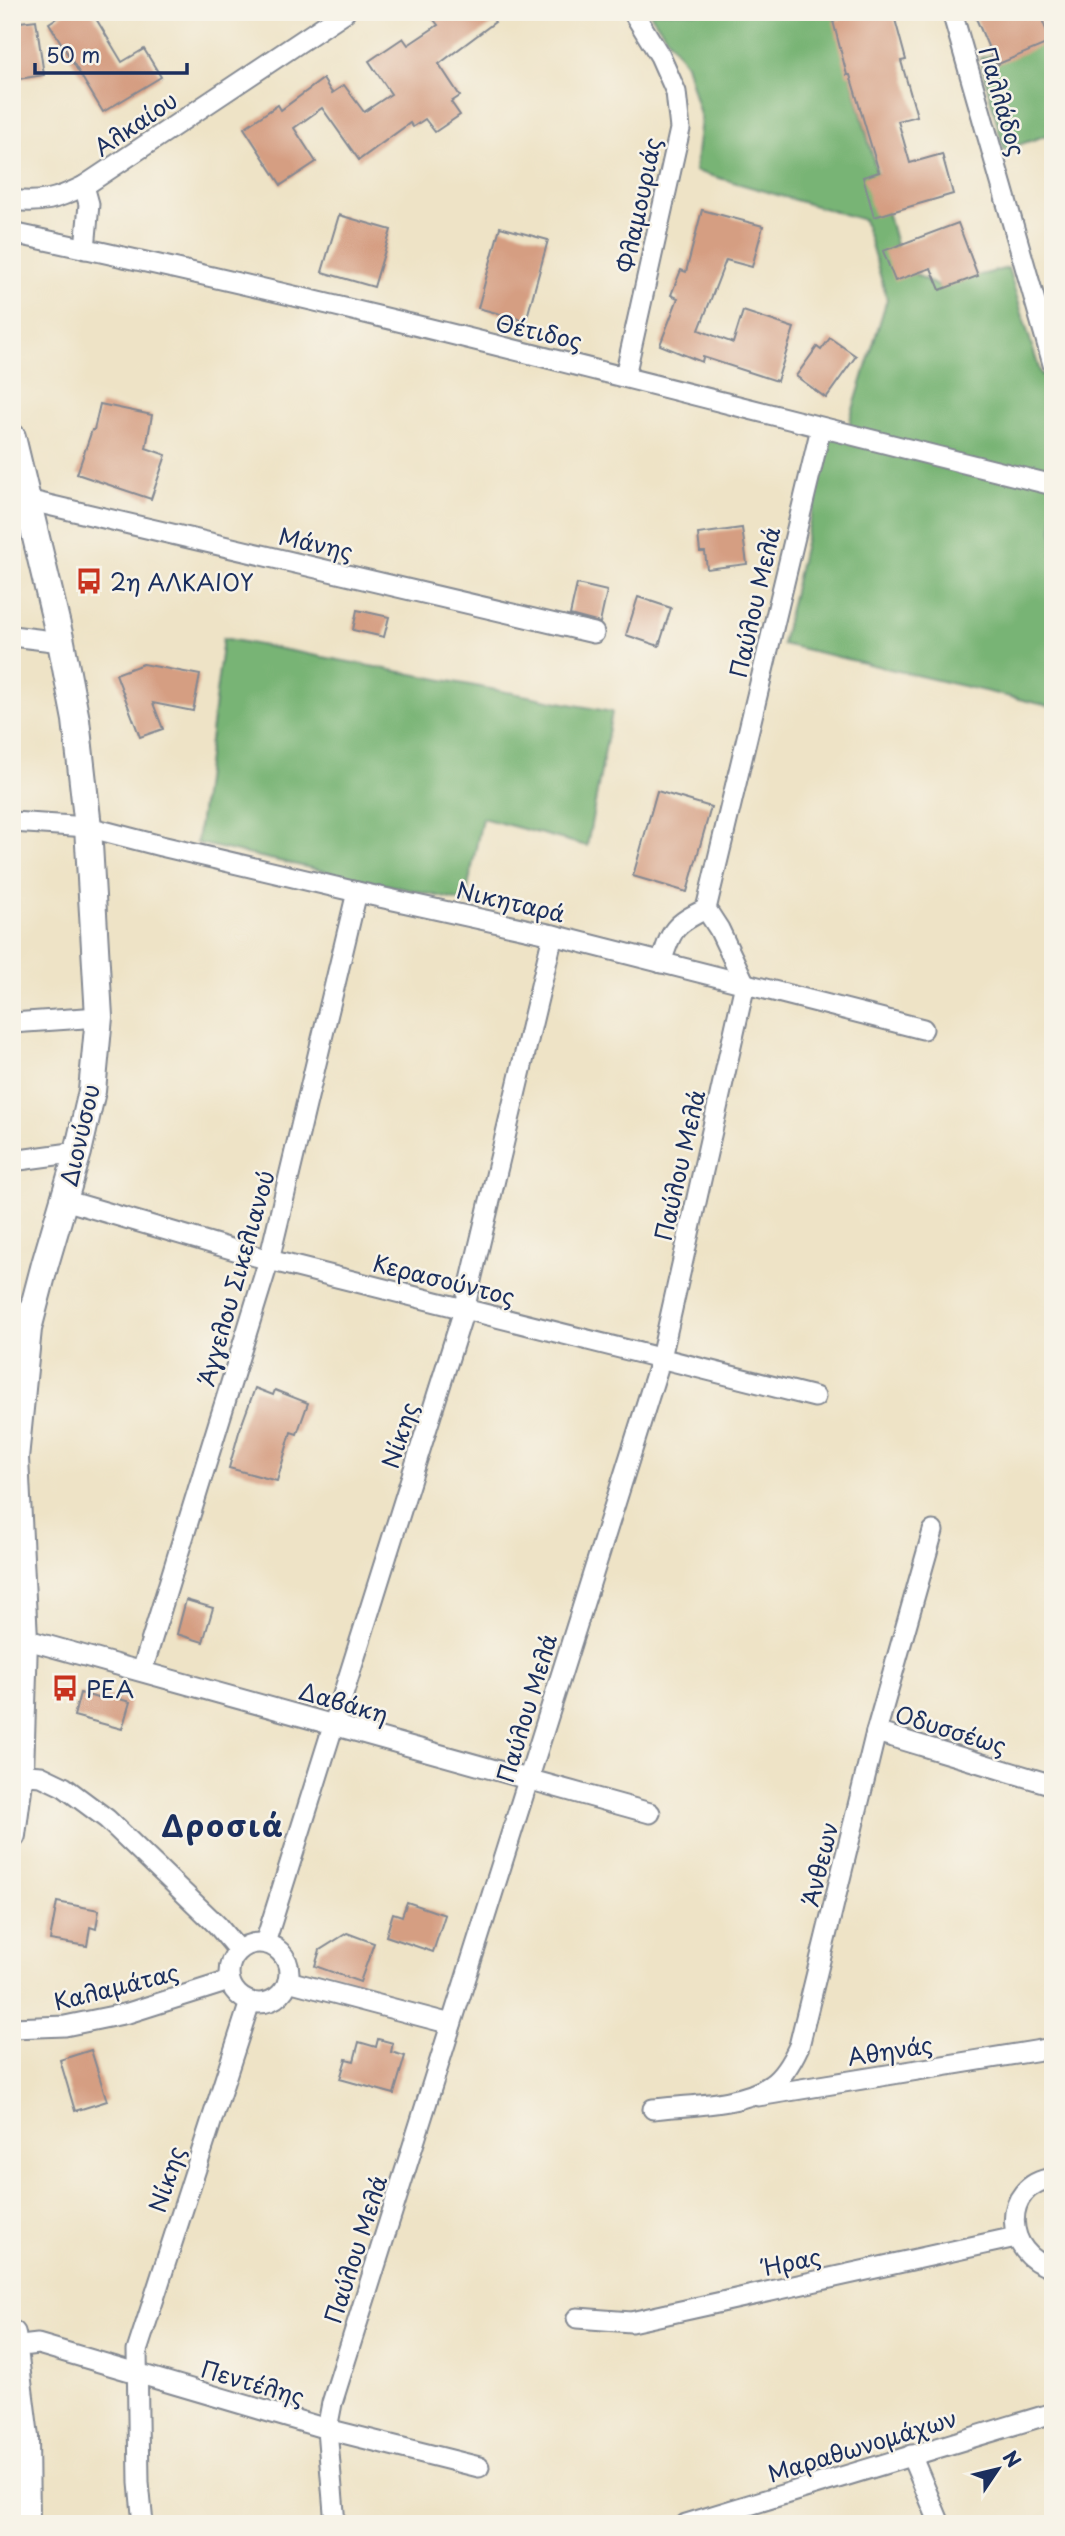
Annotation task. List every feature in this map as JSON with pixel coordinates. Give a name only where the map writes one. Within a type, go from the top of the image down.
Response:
[{"type":"main road","name":"Διονύσου","points":[[12,438],[15,465],[27,500],[61,642],[76,720],[88,827],[99,1017],[92,1091],[78,1152],[28,1329],[14,1458],[24,1639],[12,1835]]},
{"type":"main road","points":[[13,2342],[25,2437],[26,2524]]},
{"type":"street","name":"Αλκαίου","points":[[12,200],[41,202],[62,197],[84,186],[345,12]]},
{"type":"street","name":"Φλαμουριάς","points":[[625,376],[680,129],[676,92],[660,56],[633,12]]},
{"type":"street","name":"Παλλάδος","points":[[952,12],[1053,364]]},
{"type":"street","points":[[84,186],[89,205],[85,248]]},
{"type":"street","name":"Θέτιδος","points":[[12,233],[625,376],[1053,485]]},
{"type":"street","name":"Παύλου Μελά","points":[[706,909],[821,428]]},
{"type":"street","name":"Μάνης","points":[[27,500],[594,633]]},
{"type":"street","points":[[12,636],[61,642]]},
{"type":"street","name":"Νικηταρά","points":[[12,822],[88,827],[357,892],[553,935],[923,1029]]},
{"type":"street","name":"Άγγελου Σικελιανού","points":[[142,1671],[269,1260],[357,892]]},
{"type":"street","points":[[661,963],[671,933],[687,918],[706,909],[719,929],[745,984]]},
{"type":"street","name":"Νίκης","points":[[265,1943],[464,1310],[553,935]]},
{"type":"street","name":"Παύλου Μελά","points":[[335,2524],[327,2429],[336,2390],[661,1358],[745,984]]},
{"type":"street","points":[[12,1023],[99,1017]]},
{"type":"street","points":[[12,1161],[78,1152]]},
{"type":"street","name":"Κερασούντος","points":[[64,1200],[269,1260],[816,1397]]},
{"type":"street","name":"Άνθεων","points":[[653,2109],[736,2100],[771,2085],[792,2060],[799,2046],[876,1732],[933,1531]]},
{"type":"street","name":"Δαβάκη","points":[[24,1639],[650,1813]]},
{"type":"street","name":"Οδυσσέως","points":[[876,1732],[1053,1785]]},
{"type":"street","points":[[16,1774],[41,1776],[64,1787],[107,1819],[217,1925],[238,1950]]},
{"type":"street","points":[[255,1942],[265,1943],[274,1947],[287,1961],[288,1980],[284,1990],[269,2002],[250,2002],[234,1990],[229,1981],[229,1964],[238,1950],[255,1942]]},
{"type":"street","points":[[288,1980],[451,2024]]},
{"type":"street","name":"Καλαμάτας","points":[[12,2028],[78,2024],[128,2012],[229,1981]]},
{"type":"street","name":"Νίκης","points":[[143,2524],[139,2483],[137,2351],[250,2002]]},
{"type":"street","name":"Αθηνάς","points":[[736,2100],[1053,2048]]},
{"type":"street","points":[[1053,2178],[1036,2183],[1026,2191],[1019,2201],[1014,2225],[1016,2237],[1029,2258],[1053,2268]]},
{"type":"street","name":"Ήρας","points":[[578,2318],[631,2322],[1016,2237]]},
{"type":"street","name":"Πεντέλης","points":[[13,2342],[38,2344],[327,2429],[479,2467]]},
{"type":"street","name":"Μαραθωνομάχων","points":[[686,2524],[1053,2413]]},
{"type":"street","points":[[911,2455],[940,2524]]},
{"type":"green space","points":[[649,12],[834,12],[902,267],[937,286],[1008,268],[1041,375],[1053,372],[1053,707],[782,644],[829,437],[847,439],[851,416],[887,299],[864,220],[695,171],[701,119],[686,64]]},
{"type":"green space","points":[[1053,36],[1053,133],[1004,150],[980,58]]},
{"type":"green space","points":[[223,638],[612,712],[587,846],[482,818],[465,902],[197,843]]},
{"type":"building","points":[[66,12],[92,12],[122,62],[144,49],[161,77],[103,112],[49,23]]},
{"type":"building","points":[[428,12],[488,12],[495,22],[439,64],[460,96],[451,102],[460,115],[435,132],[425,119],[413,127],[410,123],[359,160],[322,108],[294,128],[316,162],[281,185],[244,128],[278,105],[281,110],[323,79],[332,93],[344,85],[364,112],[391,94],[369,61],[403,38],[408,45],[438,25]]},
{"type":"building","points":[[866,12],[893,12],[906,60],[901,61],[917,116],[898,121],[910,163],[942,154],[953,194],[874,217],[863,177],[879,172],[850,75],[847,75],[833,21]]},
{"type":"building","points":[[984,12],[1039,12],[1051,42],[996,65],[975,16]]},
{"type":"building","points":[[36,20],[44,75],[12,80],[12,23]]},
{"type":"building","points":[[702,210],[763,226],[752,267],[726,260],[699,330],[733,343],[743,311],[794,328],[777,381],[703,357],[702,362],[660,345],[678,298],[671,295],[681,270],[686,272]]},
{"type":"building","points":[[339,215],[391,230],[374,287],[322,272]]},
{"type":"building","points":[[958,223],[978,276],[940,290],[931,268],[895,281],[883,251]]},
{"type":"building","points":[[500,227],[548,240],[526,321],[478,308]]},
{"type":"building","points":[[830,338],[856,356],[826,398],[796,376],[817,347],[821,350]]},
{"type":"building","points":[[100,404],[152,415],[146,448],[166,455],[151,499],[77,474],[94,430]]},
{"type":"building","points":[[742,528],[747,564],[707,569],[705,552],[700,552],[698,534]]},
{"type":"building","points":[[577,584],[607,591],[600,623],[570,615]]},
{"type":"building","points":[[638,597],[671,608],[659,646],[626,635]]},
{"type":"building","points":[[357,610],[389,617],[384,637],[353,630]]},
{"type":"building","points":[[143,664],[200,675],[193,711],[153,703],[163,729],[140,737],[116,674]]},
{"type":"building","points":[[657,791],[711,807],[687,892],[633,876]]},
{"type":"building","points":[[255,1388],[273,1395],[275,1390],[308,1403],[297,1434],[291,1432],[277,1481],[229,1468]]},
{"type":"building","points":[[186,1600],[213,1608],[203,1642],[177,1634]]},
{"type":"building","points":[[80,1693],[101,1699],[102,1694],[130,1702],[122,1729],[74,1716]]},
{"type":"building","points":[[57,1902],[99,1910],[96,1929],[90,1927],[87,1946],[50,1940]]},
{"type":"building","points":[[407,1902],[445,1915],[433,1952],[386,1936],[393,1913],[402,1916]]},
{"type":"building","points":[[347,1933],[374,1943],[360,1982],[315,1966],[320,1950]]},
{"type":"building","points":[[378,2039],[393,2043],[391,2052],[405,2056],[394,2094],[340,2079],[346,2059],[354,2061],[359,2042],[376,2047]]},
{"type":"building","points":[[91,2050],[107,2101],[75,2111],[60,2060]]},
{"type":"place","name":"2η ΑΛΚΑΙΟΥ","points":[[89,581]]},
{"type":"place","name":"ΡΕΑ","points":[[65,1688]]},
{"type":"district","name":"Δροσιά","points":[[223,1824]]}]
